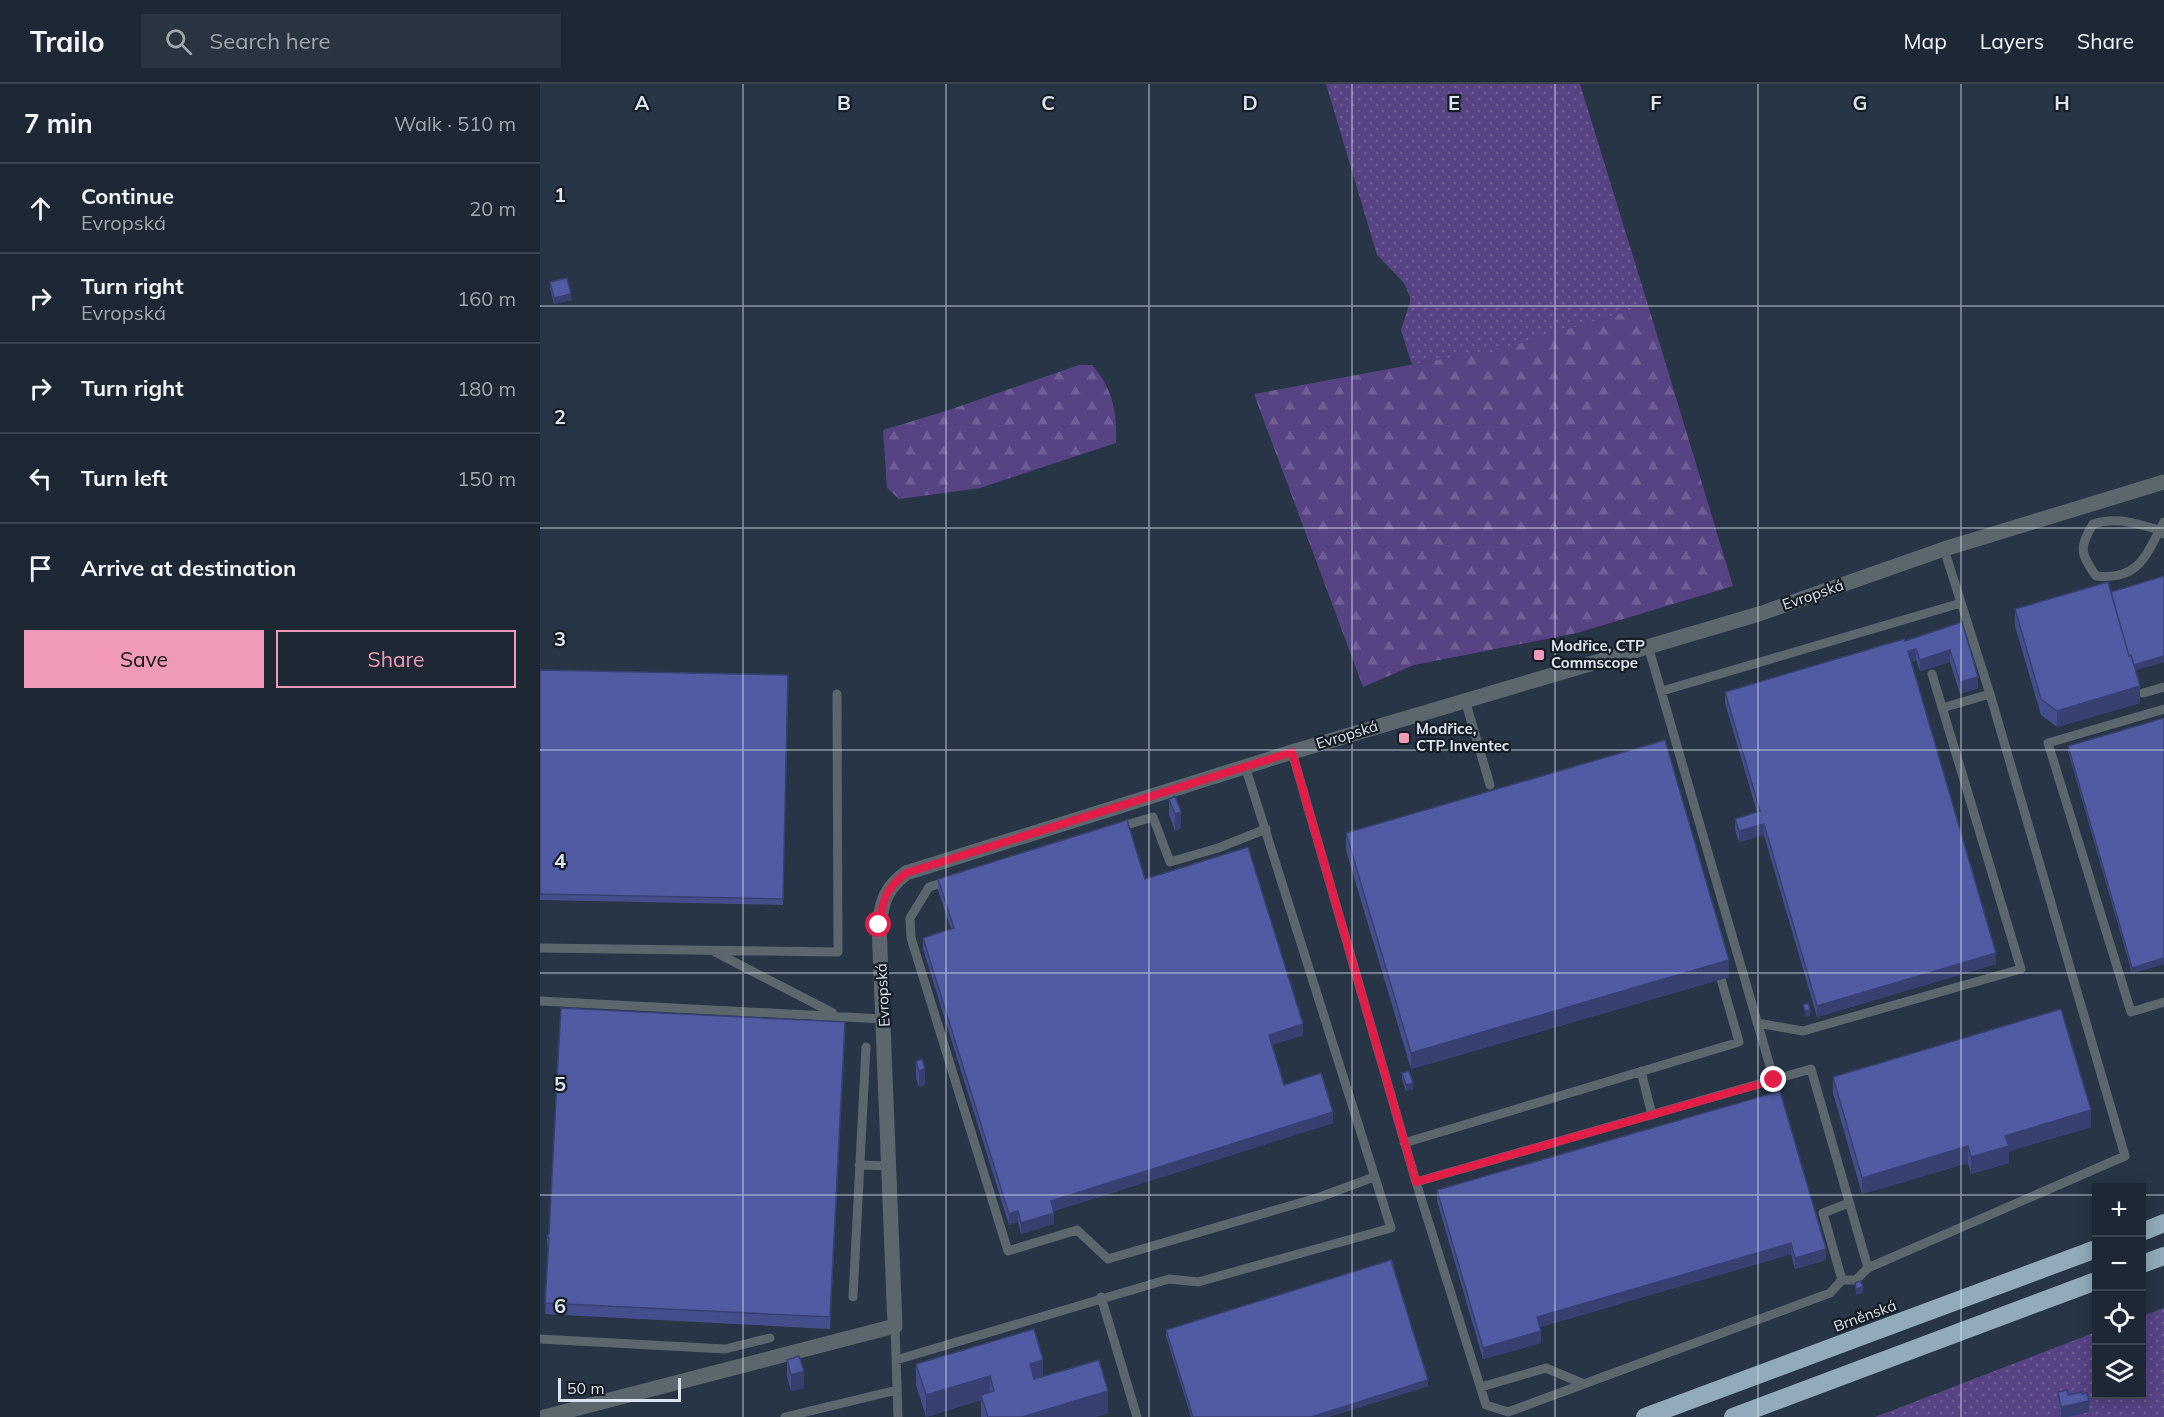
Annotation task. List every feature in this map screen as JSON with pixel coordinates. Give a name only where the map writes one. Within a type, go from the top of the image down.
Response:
[{"type":"highway","points":[[2146,1230],[2164,1223]]},
{"type":"highway","name":"Brněnská","points":[[1645,1417],[2092,1251]]},
{"type":"highway","points":[[2146,1263],[2164,1256]]},
{"type":"highway","points":[[1733,1417],[2092,1283]]},
{"type":"street","name":"Evropská","points":[[895,1326],[879,925],[881,905],[887,891],[906,873],[1245,766],[1759,614],[1944,549],[2164,482]]},
{"type":"street","points":[[544,1417],[895,1326]]},
{"type":"lane","points":[[2107,519],[2163,528],[2144,557],[2130,572],[2113,578],[2096,576],[2083,557],[2084,540],[2093,524],[2107,519]]},
{"type":"lane","points":[[1292,752],[1404,1143],[1480,1388],[1486,1405],[1508,1412],[1830,1293],[1842,1280],[1856,1280],[1868,1268],[2125,1156],[1990,694],[1944,549]]},
{"type":"lane","points":[[1662,691],[1961,603]]},
{"type":"lane","points":[[1648,646],[1774,1080]]},
{"type":"lane","points":[[1757,1023],[1803,1031],[2021,969],[1932,674]]},
{"type":"lane","points":[[2143,693],[2164,687]]},
{"type":"lane","points":[[540,948],[838,952],[837,694]]},
{"type":"lane","points":[[1942,708],[1990,694]]},
{"type":"lane","points":[[1465,700],[1490,785]]},
{"type":"lane","points":[[2164,710],[2048,743],[2131,1012],[2164,1002]]},
{"type":"lane","points":[[896,1360],[1101,1297],[1172,1278],[1198,1282],[1390,1228],[1245,766]]},
{"type":"lane","points":[[1108,831],[1153,817],[1170,862],[1218,848],[1266,829]]},
{"type":"lane","points":[[963,876],[929,887],[910,918],[911,938],[1008,1251],[1077,1230],[1108,1259],[1320,1197],[1374,1177]]},
{"type":"lane","points":[[713,951],[838,1016]]},
{"type":"lane","points":[[1404,1143],[1739,1042],[1721,979]]},
{"type":"lane","points":[[540,1001],[884,1019]]},
{"type":"lane","points":[[853,1297],[866,1047]]},
{"type":"lane","points":[[1416,1182],[1811,1069],[1868,1268]]},
{"type":"lane","points":[[1641,1071],[1653,1114]]},
{"type":"lane","points":[[859,1166],[889,1166]]},
{"type":"lane","points":[[1842,1280],[1823,1213],[1849,1203]]},
{"type":"lane","points":[[1101,1297],[1137,1417]]},
{"type":"lane","points":[[895,1326],[898,1417]]},
{"type":"lane","points":[[540,1340],[725,1349],[770,1338]]},
{"type":"lane","points":[[1480,1388],[1546,1368],[1584,1384]]},
{"type":"lane","points":[[785,1417],[897,1390]]},
{"type":"green space","points":[[1326,84],[1580,84],[1648,305],[1492,353],[1480,352],[1412,365],[1401,330],[1410,297],[1404,283],[1377,255]]},
{"type":"green space","points":[[1648,305],[1733,586],[1577,633],[1414,665],[1363,687],[1254,394],[1480,352],[1492,352]]},
{"type":"green space","points":[[1079,365],[1092,365],[1105,383],[1116,421],[1116,443],[980,488],[899,499],[887,488],[883,430]]},
{"type":"green space","points":[[2164,1308],[2164,1417],[1875,1417],[2092,1334],[2092,1399],[2146,1399],[2146,1315]]},
{"type":"building","points":[[567,278],[571,294],[554,298],[550,282]]},
{"type":"building","points":[[2164,576],[2164,656],[2134,665],[2131,655],[2129,656],[2111,592]]},
{"type":"building","points":[[2108,582],[2140,686],[2057,711],[2041,699],[2015,609]]},
{"type":"building","points":[[1962,622],[1978,677],[1960,682],[1950,650],[1920,660],[1916,649],[1908,651],[1996,953],[1817,1006],[1764,824],[1739,831],[1735,819],[1760,811],[1725,692],[1904,639],[1905,641]]},
{"type":"building","points":[[540,670],[788,675],[783,899],[540,894]]},
{"type":"building","points":[[2164,718],[2164,958],[2132,968],[2068,746]]},
{"type":"building","points":[[1665,740],[1729,960],[1411,1053],[1346,833]]},
{"type":"building","points":[[1175,796],[1181,812],[1175,814],[1169,799]]},
{"type":"building","points":[[1127,820],[1145,879],[1248,847],[1303,1024],[1269,1035],[1284,1085],[1321,1073],[1333,1112],[1051,1201],[1054,1213],[1021,1223],[1018,1211],[1009,1214],[923,938],[954,928],[938,879]]},
{"type":"building","points":[[1808,1003],[1810,1010],[1805,1011],[1803,1005]]},
{"type":"building","points":[[561,1008],[845,1022],[830,1317],[545,1303],[557,1080],[555,1078],[557,1076]]},
{"type":"building","points":[[2061,1009],[2091,1110],[2005,1136],[2009,1146],[1971,1157],[1968,1146],[1862,1178],[1833,1077]]},
{"type":"building","points":[[922,1059],[925,1069],[919,1071],[916,1061]]},
{"type":"building","points":[[1409,1071],[1413,1083],[1406,1085],[1402,1073]]},
{"type":"building","points":[[1780,1091],[1826,1249],[1795,1258],[1791,1243],[1537,1317],[1541,1331],[1483,1348],[1437,1190]]},
{"type":"building","points":[[1391,1260],[1428,1380],[1311,1417],[1193,1417],[1166,1330]]},
{"type":"building","points":[[1861,1281],[1863,1287],[1856,1289],[1855,1283]]},
{"type":"building","points":[[1034,1329],[1043,1360],[1030,1364],[1034,1379],[1099,1360],[1108,1391],[1022,1417],[988,1417],[981,1395],[994,1391],[990,1376],[926,1395],[916,1364]]},
{"type":"building","points":[[799,1356],[804,1371],[791,1375],[787,1360]]},
{"type":"building","points":[[2067,1390],[2068,1395],[2087,1393],[2089,1401],[2061,1407],[2058,1392]]},
{"type":"place","name":"Modřice, CTP Commscope","points":[[1539,655]]},
{"type":"place","name":"Modřice, CTP Inventec","points":[[1404,738]]},
{"type":"route","points":[[879,925],[881,905],[887,891],[906,873],[1292,752],[1416,1182],[1774,1080]]}]
